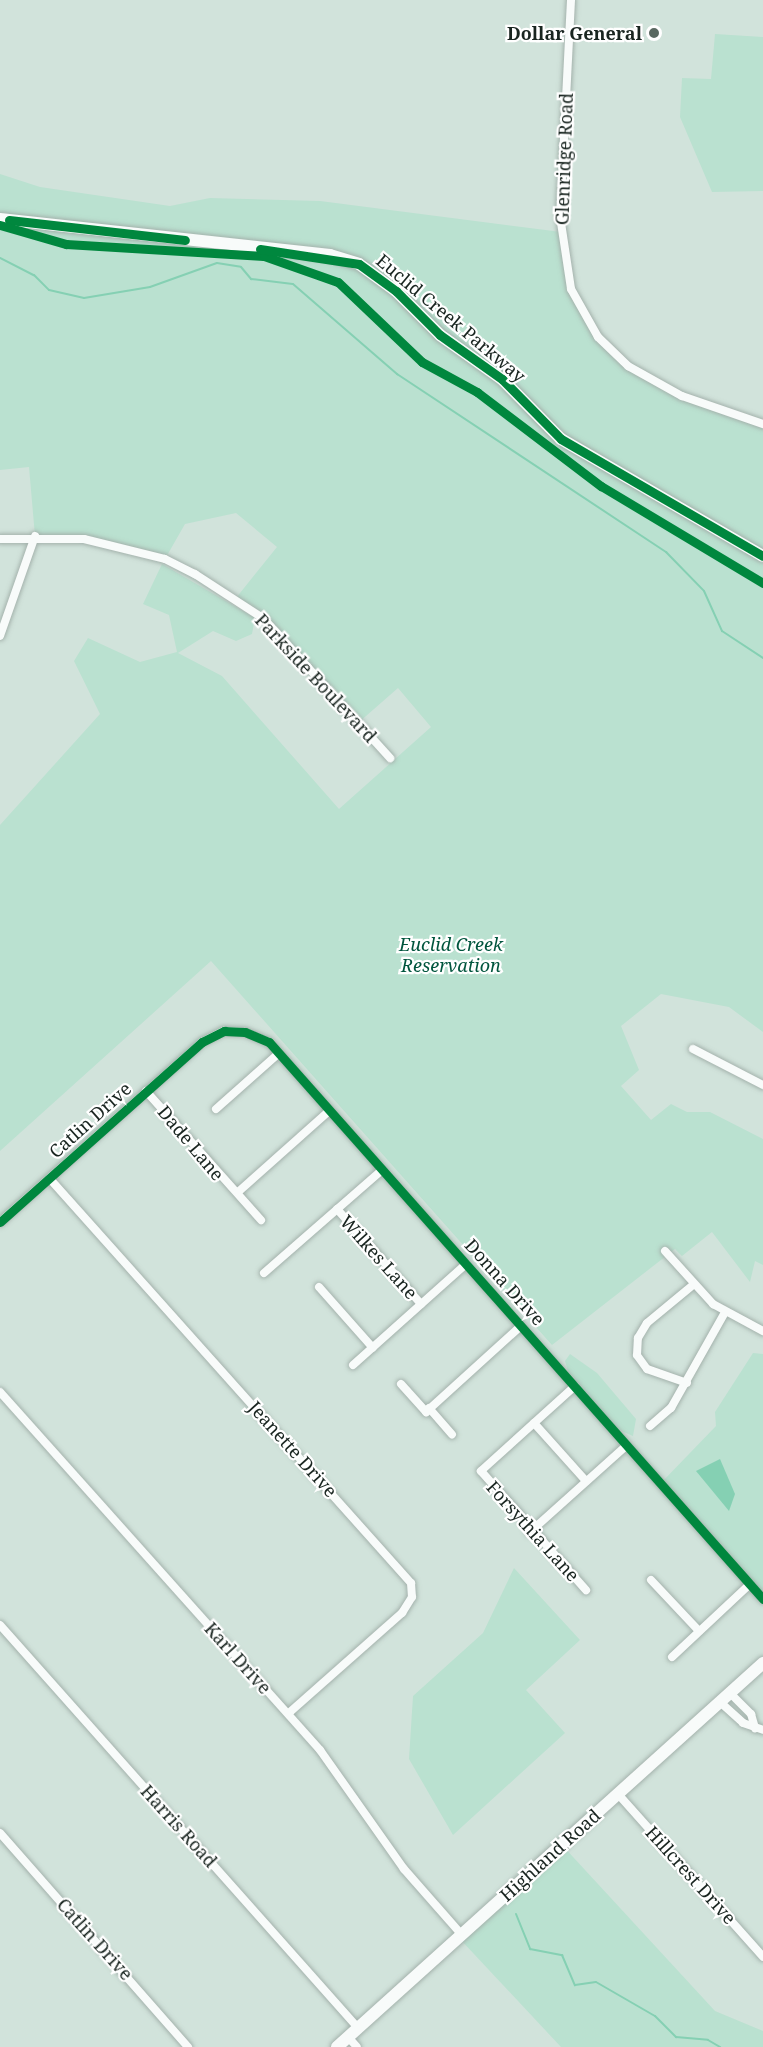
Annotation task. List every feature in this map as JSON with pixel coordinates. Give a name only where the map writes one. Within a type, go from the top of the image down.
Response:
[{"type":"street","name":"Glenridge Road","points":[[571,0],[560,216],[571,289],[598,337],[628,366],[682,396],[763,424]]},
{"type":"street","name":"Euclid Creek Parkway","points":[[0,219],[330,255],[359,264],[396,291],[440,335],[502,379],[561,439],[763,556]]},
{"type":"street","name":"Parkside Boulevard","points":[[0,539],[35,537],[129,548],[165,560],[231,594],[264,619],[390,758]]},
{"type":"street","points":[[0,636],[35,537]]},
{"type":"street","name":"Donna Drive","points":[[202,1042],[224,1030],[245,1032],[279,1053],[763,1599]]},
{"type":"street","name":"Catlin Drive","points":[[0,1222],[202,1042]]},
{"type":"street","points":[[693,1049],[763,1085]]},
{"type":"street","points":[[216,1109],[279,1053]]},
{"type":"street","name":"Dade Lane","points":[[146,1091],[225,1185],[238,1192],[261,1220]]},
{"type":"street","points":[[238,1192],[329,1111]]},
{"type":"street","points":[[264,1273],[382,1170]]},
{"type":"street","name":"Jeanette Drive","points":[[50,1179],[411,1583],[412,1597],[402,1613],[288,1714]]},
{"type":"street","name":"Wilkes Lane","points":[[337,1209],[421,1304]]},
{"type":"street","points":[[665,1251],[693,1285],[724,1312],[763,1331]]},
{"type":"street","points":[[353,1365],[466,1264]]},
{"type":"street","points":[[687,1383],[647,1369],[638,1354],[638,1338],[647,1323],[693,1285]]},
{"type":"street","points":[[319,1287],[373,1348]]},
{"type":"street","points":[[650,1426],[671,1408],[687,1383],[724,1312]]},
{"type":"street","points":[[401,1384],[426,1412],[521,1326]]},
{"type":"street","points":[[575,1386],[534,1423],[586,1481]]},
{"type":"street","name":"Karl Drive","points":[[0,1392],[334,1768],[404,1869],[462,1935]]},
{"type":"street","points":[[429,1408],[453,1434]]},
{"type":"street","name":"Forsythia Lane","points":[[534,1423],[480,1471],[530,1532],[586,1590]]},
{"type":"street","points":[[530,1532],[627,1445]]},
{"type":"street","points":[[651,1580],[699,1631]]},
{"type":"street","points":[[672,1657],[750,1584]]},
{"type":"street","name":"Harris Road","points":[[0,1625],[358,2028]]},
{"type":"street","name":"Highland Road","points":[[337,2047],[763,1663]]},
{"type":"street","points":[[730,1693],[751,1714],[759,1729]]},
{"type":"street","points":[[720,1702],[759,1729]]},
{"type":"street","name":"Hillcrest Drive","points":[[618,1794],[763,1957]]},
{"type":"street","name":"Catlin Drive","points":[[0,1833],[188,2047]]},
{"type":"street","points":[[348,2037],[357,2047]]},
{"type":"green space","points":[[715,34],[763,37],[763,191],[712,192],[680,117],[682,78],[711,79]]},
{"type":"green space","name":"Euclid Creek Reservation","points":[[0,174],[40,187],[170,206],[210,198],[320,201],[561,232],[571,289],[611,350],[690,399],[763,424],[763,1032],[729,1007],[661,994],[621,1026],[639,1070],[621,1086],[651,1120],[671,1104],[687,1112],[710,1112],[763,1139],[763,1265],[755,1261],[750,1282],[712,1232],[682,1256],[675,1249],[552,1345],[211,961],[0,1151],[0,825],[100,714],[74,661],[88,638],[140,662],[177,652],[169,615],[143,604],[162,564],[255,618],[252,634],[236,641],[213,631],[178,653],[222,676],[339,809],[431,727],[398,688],[358,723],[264,619],[236,598],[277,547],[236,513],[185,524],[165,559],[129,548],[35,536],[29,467],[0,470]]},
{"type":"green space","points":[[753,1353],[763,1354],[763,1599],[661,1483],[716,1426],[715,1412]]},
{"type":"green space","points":[[570,1354],[597,1373],[636,1419],[633,1436],[619,1430],[568,1371],[565,1361]]},
{"type":"green space","points":[[514,1568],[580,1640],[526,1690],[565,1733],[453,1835],[409,1759],[413,1696],[483,1633]]},
{"type":"green space","points":[[562,1845],[715,2011],[763,2031],[763,2047],[561,2047],[459,1938]]},
{"type":"shaded area","points":[[720,1459],[735,1494],[729,1511],[696,1471]]},
{"type":"waterway","points":[[0,258],[34,275],[49,290],[84,298],[150,287],[217,263],[241,267],[251,279],[293,284],[397,374],[666,552],[704,591],[722,631],[763,658]]},
{"type":"waterway","points":[[516,1914],[530,1949],[562,1955],[575,1985],[596,1982],[655,2016],[676,2037],[708,2040],[720,2047]]},
{"type":"cycle path","points":[[9,220],[185,240]]},
{"type":"cycle path","points":[[0,225],[66,244],[264,256],[338,282],[422,362],[477,392],[601,486],[763,583]]},
{"type":"cycle path","points":[[260,249],[359,264],[396,291],[440,335],[502,379],[561,439],[763,556]]},
{"type":"cycle path","points":[[0,1222],[202,1042],[224,1031],[245,1032],[269,1042],[763,1599]]},
{"type":"place","name":"Dollar General","points":[[654,33]]}]
